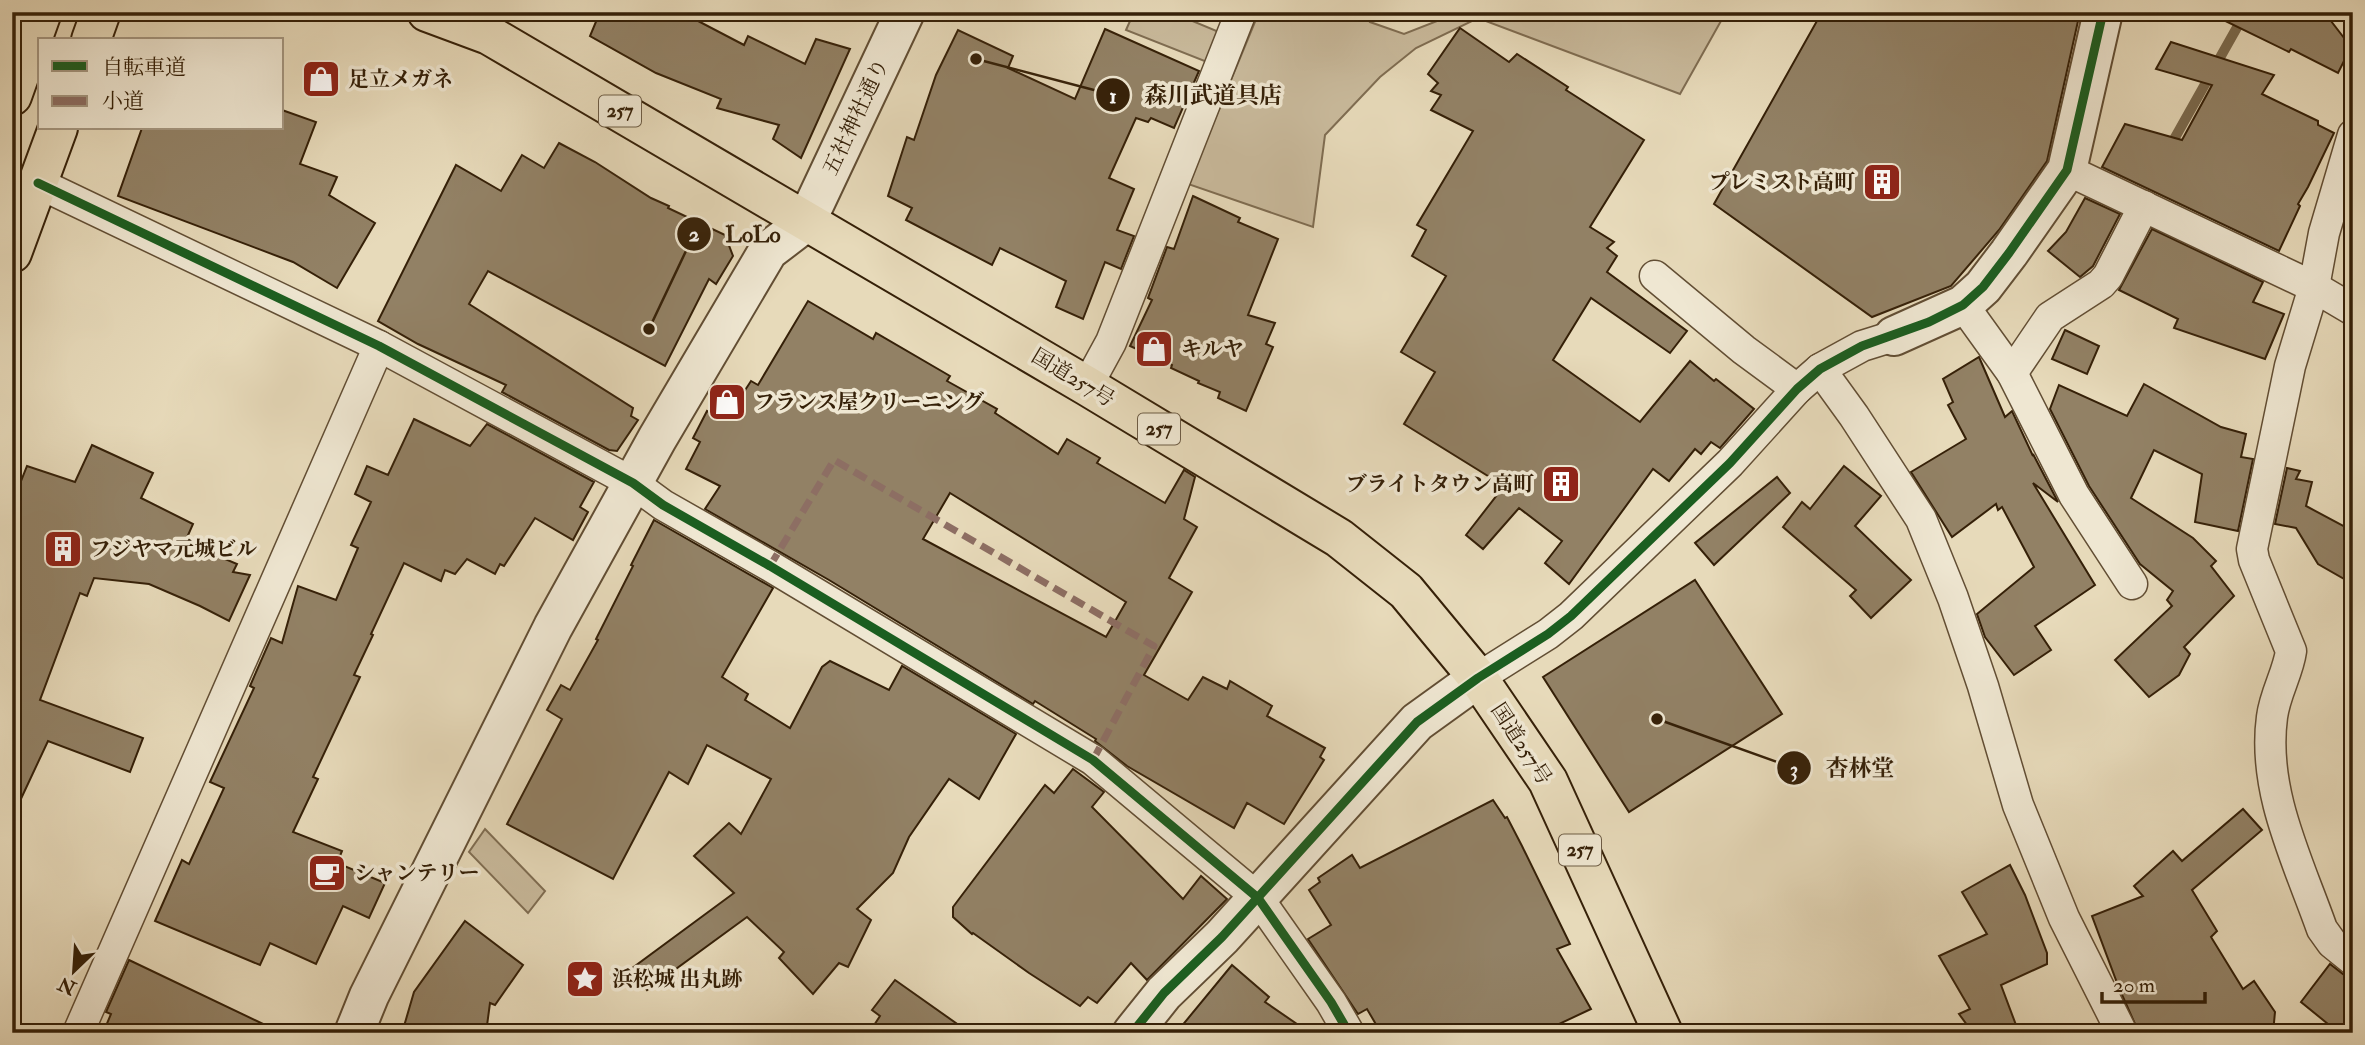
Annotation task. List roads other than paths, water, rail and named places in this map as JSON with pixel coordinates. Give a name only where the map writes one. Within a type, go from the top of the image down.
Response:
[{"type":"highway","points":[[12,96],[42,12]]},
{"type":"highway","points":[[92,38],[101,12]]},
{"type":"highway","name":"国道257号","points":[[428,12],[494,24],[806,222],[1087,386],[1339,538],[1406,591],[1478,678],[1548,780],[1663,1033]]},
{"type":"highway","points":[[12,253],[57,130]]},
{"type":"street","name":"五社神社通り","points":[[806,222],[905,12]]},
{"type":"street","points":[[1087,386],[1111,342],[1241,12]]},
{"type":"street","points":[[1132,1033],[1164,993],[1222,937],[1417,722],[1478,678],[1548,634],[1571,615],[1730,463],[1797,389],[1819,369],[1861,346],[1894,336],[1963,304],[1995,273],[2067,170],[2102,12]]},
{"type":"street","points":[[2353,135],[2324,233],[2314,287],[2290,366],[2252,549],[2291,650],[2290,661],[2277,690],[2272,719],[2271,749],[2277,804],[2322,929],[2332,943],[2353,960]]},
{"type":"street","points":[[2067,170],[2314,287],[2353,310]]},
{"type":"street","points":[[38,183],[379,346],[633,483],[663,505],[770,566],[1093,760],[1258,898],[1338,1028]]},
{"type":"street","points":[[2012,373],[2050,317],[2101,284],[2108,276],[2144,206]]},
{"type":"street","points":[[354,1033],[369,996],[553,627],[633,483],[768,251],[806,222]]},
{"type":"street","points":[[1655,276],[1744,350],[1797,389]]},
{"type":"street","points":[[1963,304],[2012,373],[2074,495],[2132,584]]},
{"type":"street","points":[[78,1033],[379,346]]},
{"type":"street","points":[[1819,369],[1862,427],[1921,519],[1953,598],[1983,686],[2018,805],[2064,918],[2122,1033]]},
{"type":"waterway","points":[[2168,150],[2244,15]]},
{"type":"place","name":"森川武道具店","points":[[976,59]]},
{"type":"place","name":"足立メガネ","points":[[321,79]]},
{"type":"place","name":"プレミスト高町","points":[[1882,182]]},
{"type":"place","name":"LoLo","points":[[649,329]]},
{"type":"place","name":"キルヤ","points":[[1154,349]]},
{"type":"place","name":"フランス屋クリーニング","points":[[727,402]]},
{"type":"place","name":"ブライトタウン高町","points":[[1561,484]]},
{"type":"place","name":"フジヤマ元城ビル","points":[[63,549]]},
{"type":"place","name":"杏林堂","points":[[1657,719]]},
{"type":"place","name":"シャンテリー","points":[[327,873]]},
{"type":"place","name":"浜松城 出丸跡","points":[[585,979]]}]
